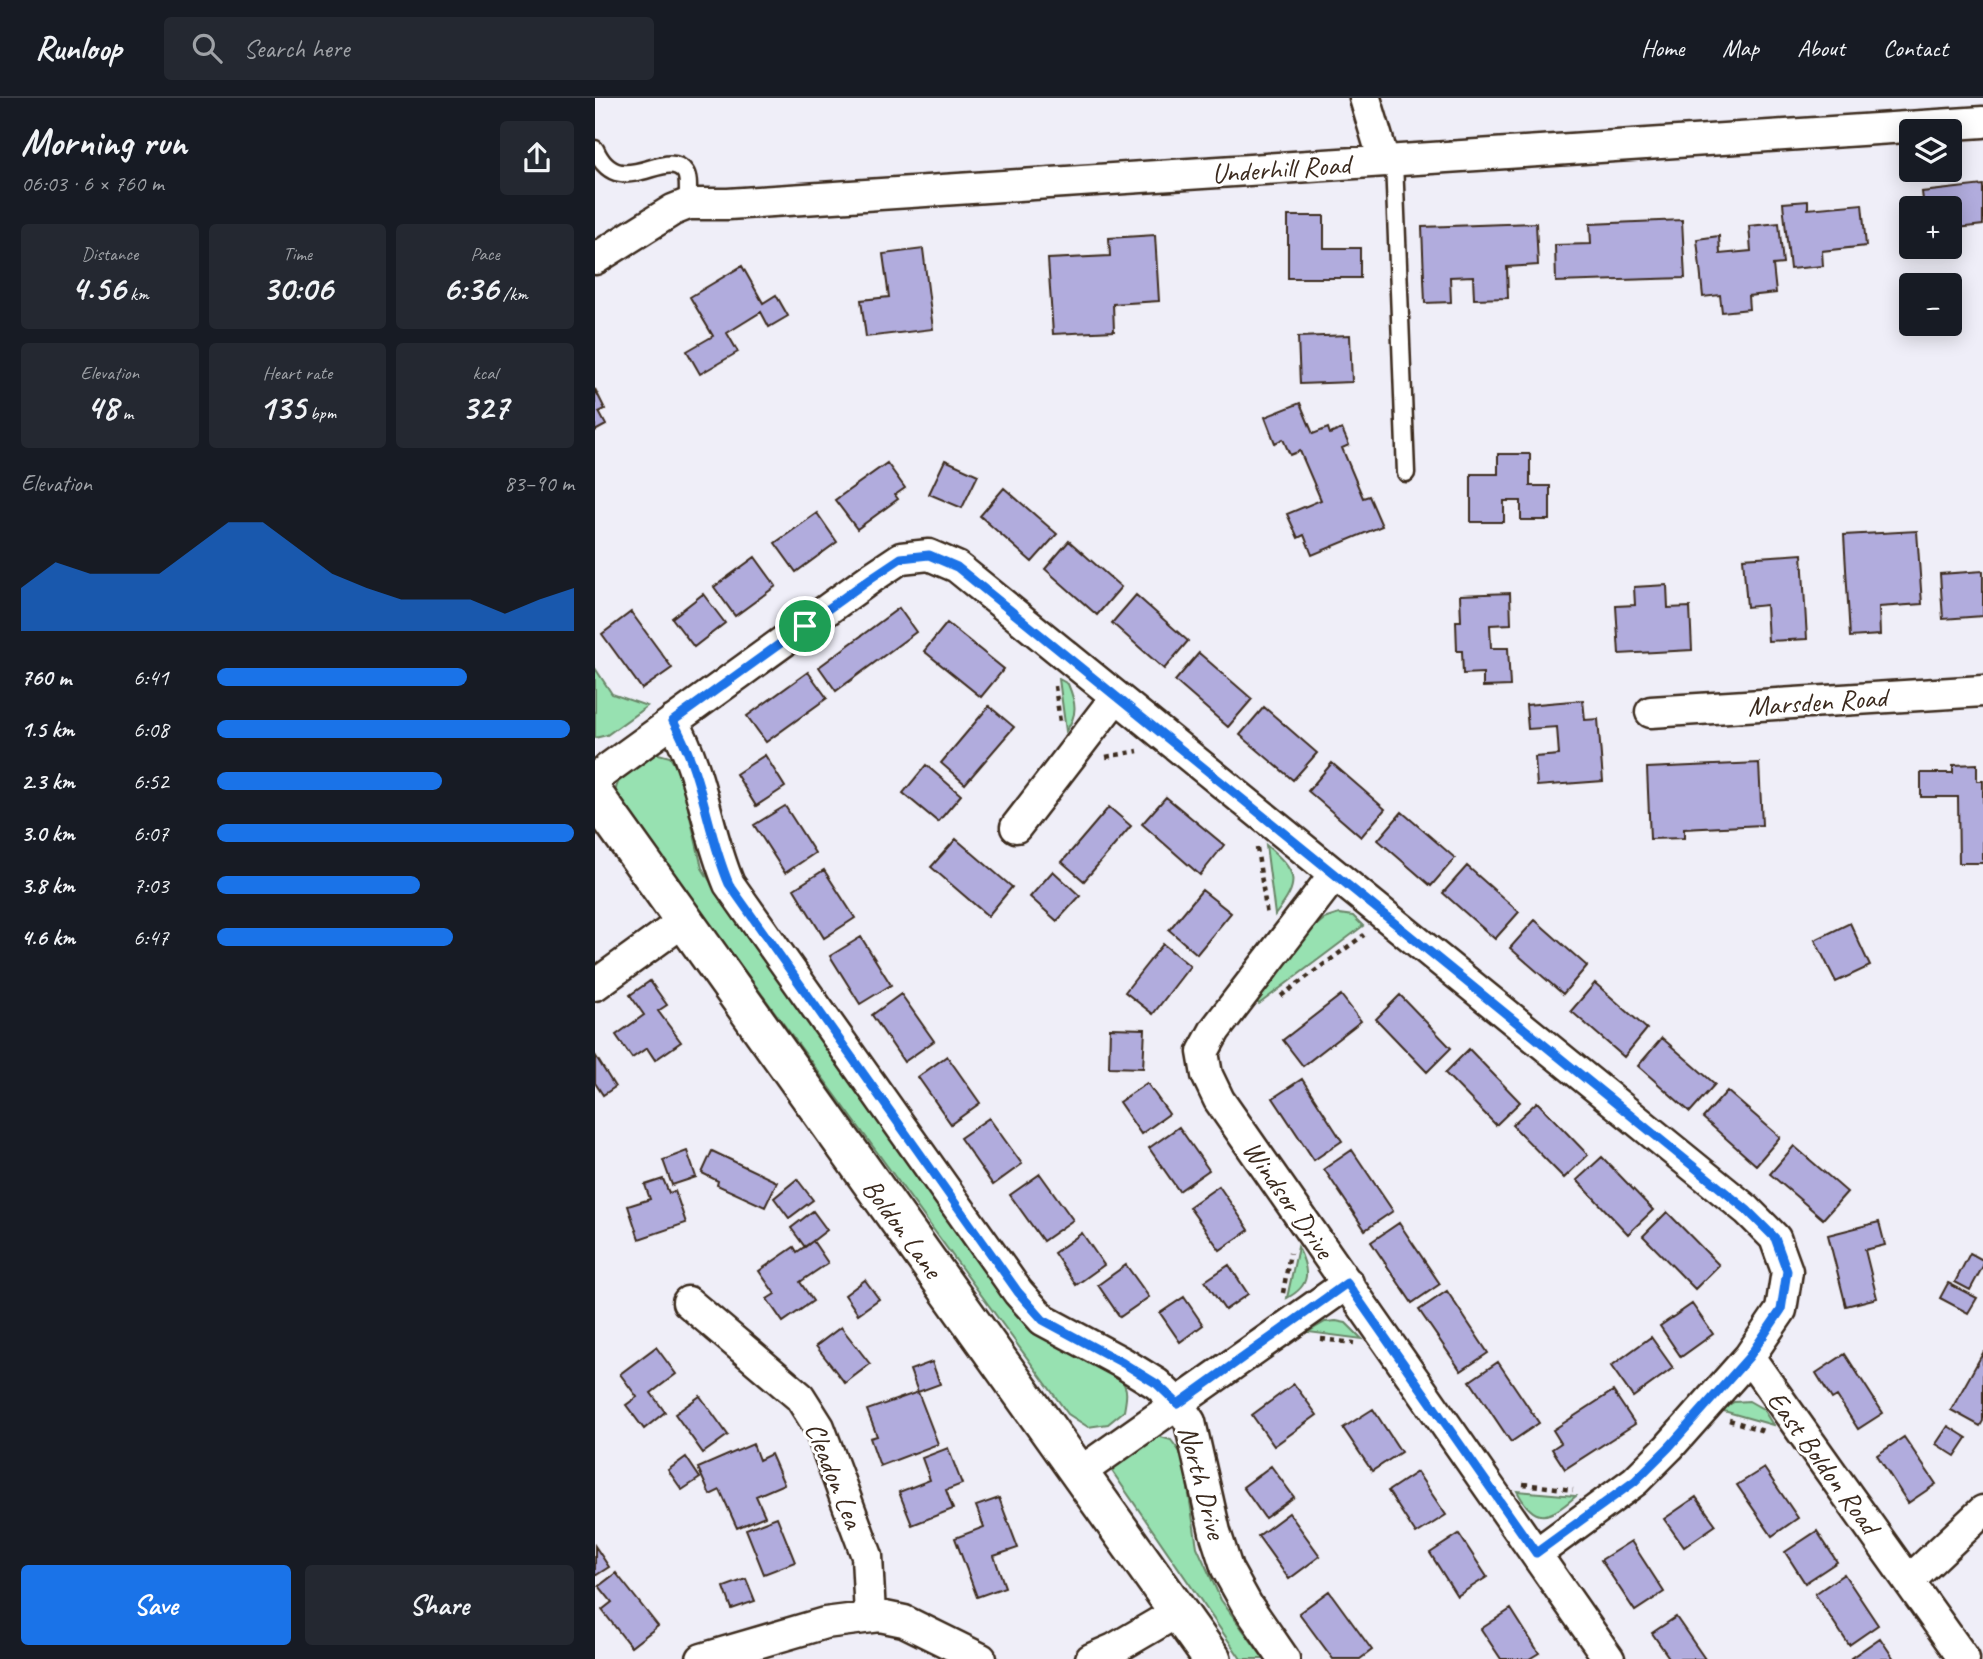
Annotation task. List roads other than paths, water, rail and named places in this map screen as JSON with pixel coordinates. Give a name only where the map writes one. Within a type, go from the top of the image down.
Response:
[{"type":"street","points":[[1365,98],[1389,161]]},
{"type":"street","name":"Underhill Road","points":[[595,259],[673,210],[688,204],[729,204],[1983,122]]},
{"type":"street","points":[[595,778],[901,558],[929,555],[957,567],[1747,1210],[1775,1238],[1787,1271],[1781,1310],[1749,1357],[1635,1481],[1536,1553]]},
{"type":"street","name":"Marsden Road","points":[[1651,712],[1983,691]]},
{"type":"street","points":[[1016,827],[1116,697]]},
{"type":"street","name":"North Drive","points":[[673,721],[692,759],[719,861],[729,884],[1018,1292],[1043,1320],[1157,1384],[1178,1404],[1190,1422],[1215,1532],[1227,1569],[1247,1605],[1284,1659]]},
{"type":"street","name":"Boldon Lane","points":[[595,796],[1212,1659]]},
{"type":"street","name":"Windsor Drive","points":[[1334,875],[1209,1041],[1203,1052],[1207,1075],[1219,1100],[1609,1659]]},
{"type":"street","points":[[595,985],[685,920]]},
{"type":"street","points":[[1079,1473],[1347,1283]]},
{"type":"street","name":"Cleadon Lea","points":[[688,1302],[800,1397],[819,1427],[867,1556],[870,1616]]},
{"type":"street","name":"East Boldon Road","points":[[1749,1357],[1964,1659]]},
{"type":"street","points":[[1909,1581],[1983,1511]]},
{"type":"street","points":[[1091,1659],[1114,1649],[1178,1611]]},
{"type":"street","points":[[702,1659],[825,1623],[870,1616],[904,1621],[981,1659]]},
{"type":"lane","points":[[595,149],[602,164],[615,174],[668,165],[682,169],[686,174],[688,204]]},
{"type":"lane","points":[[1389,161],[1406,473]]}]
